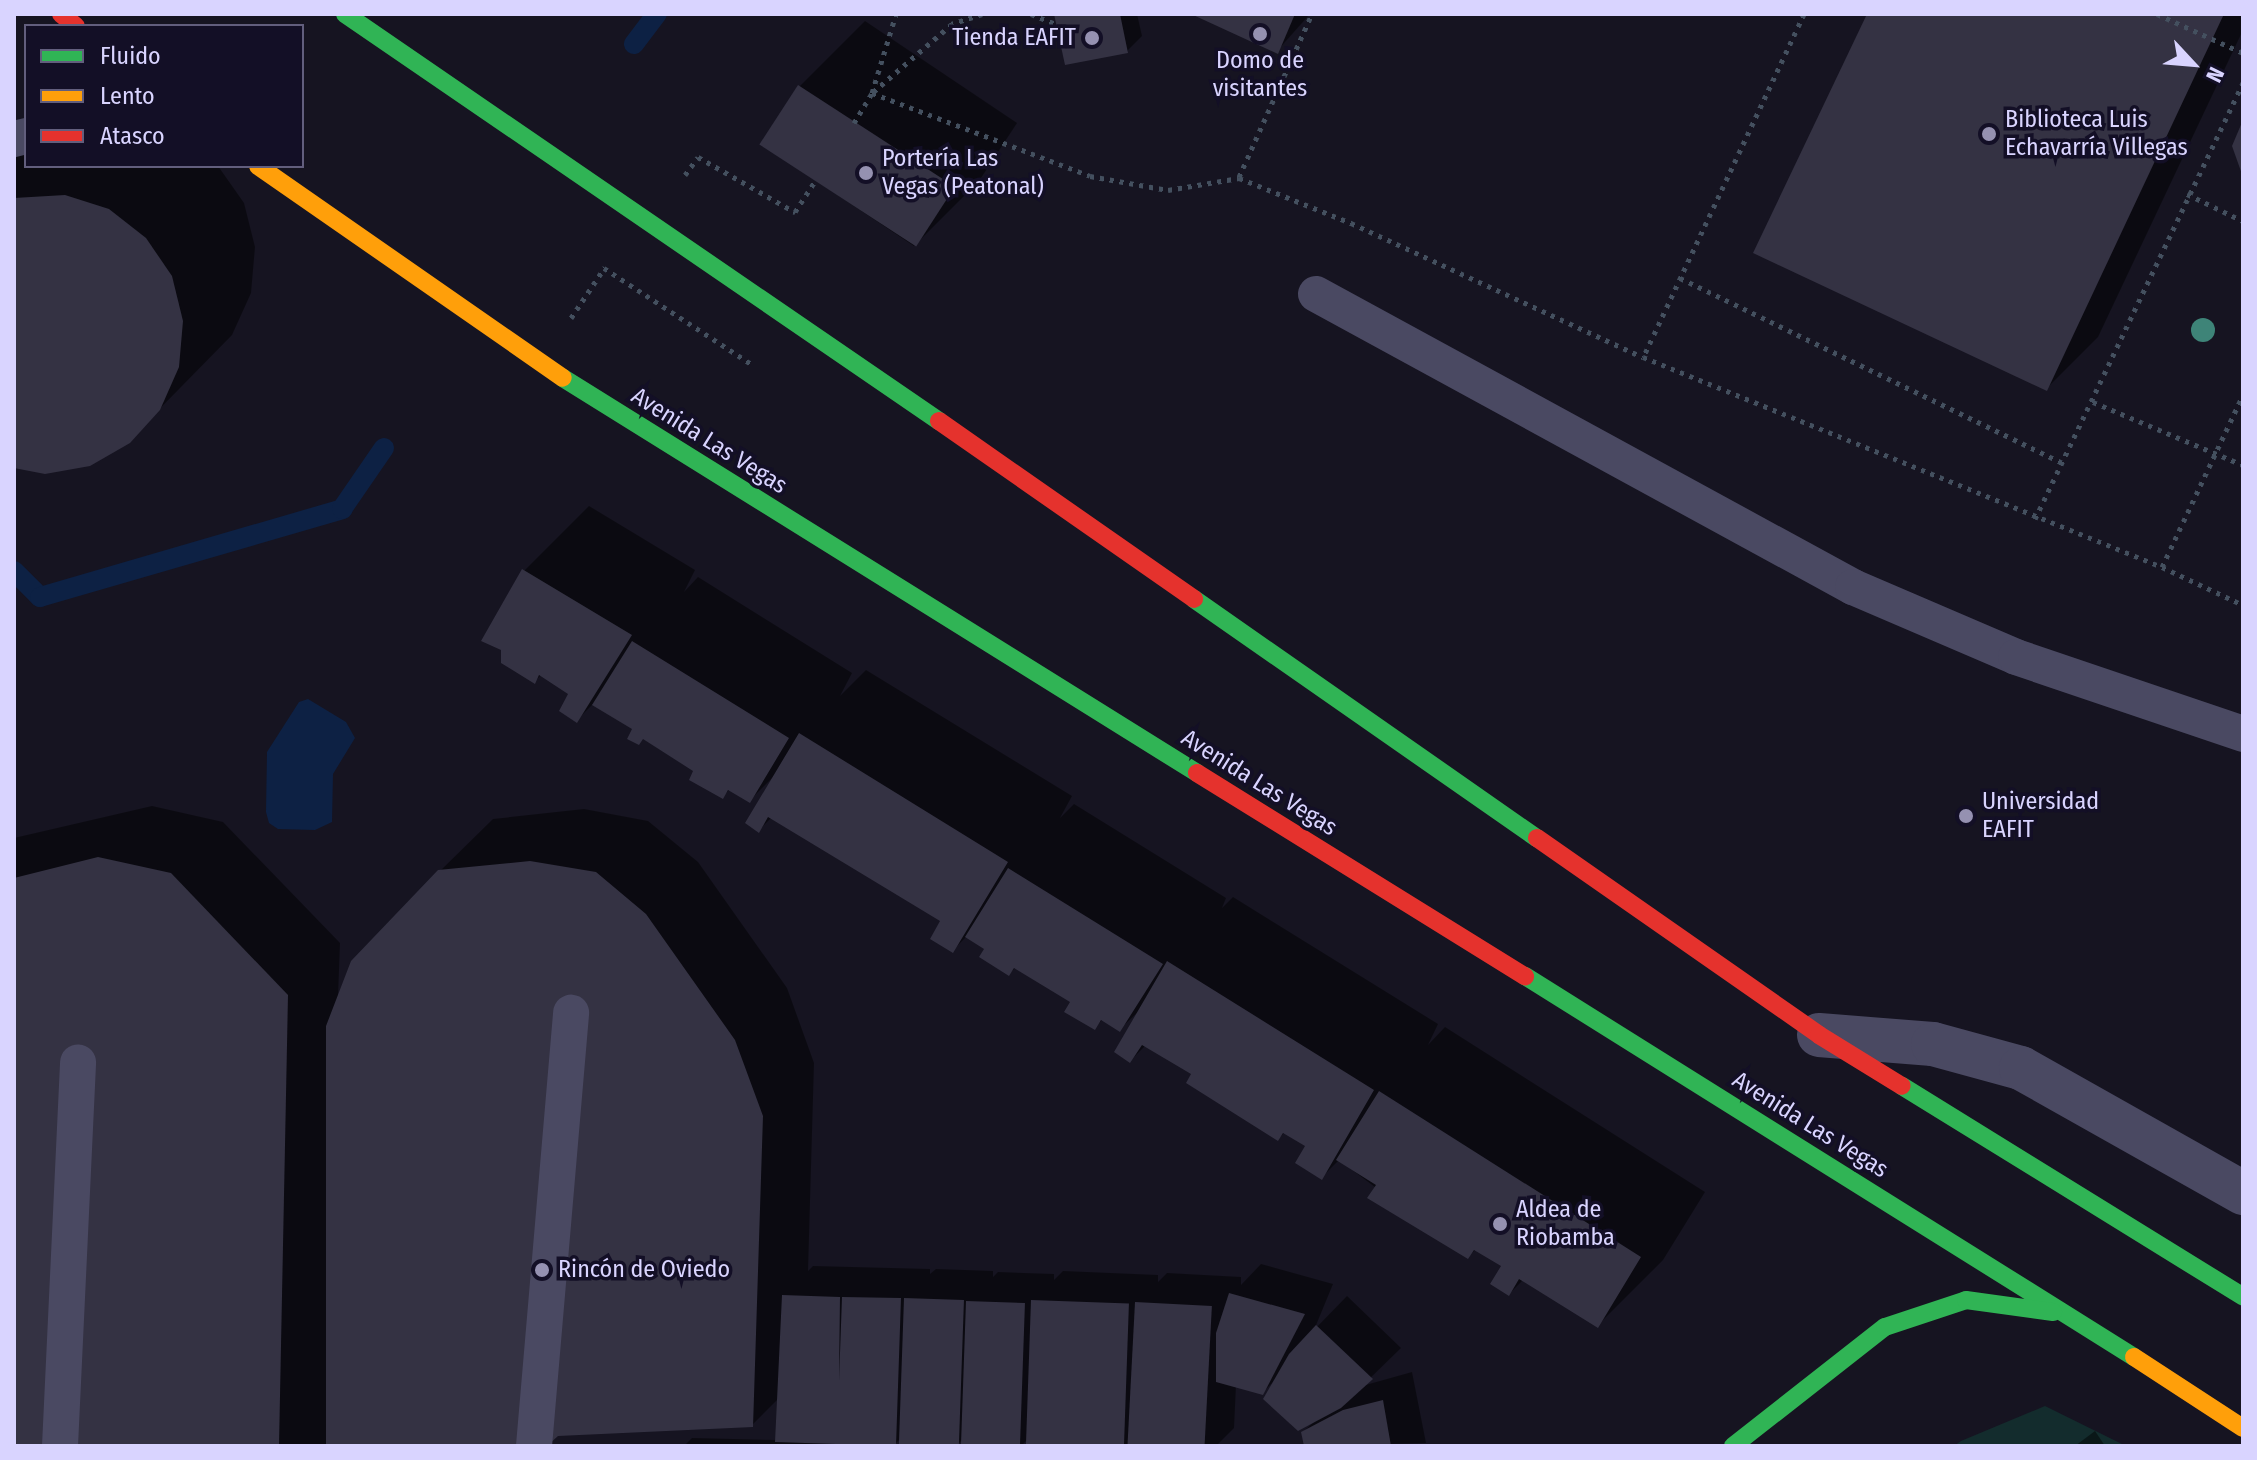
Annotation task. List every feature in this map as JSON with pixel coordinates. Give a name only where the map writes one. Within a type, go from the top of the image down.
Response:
[{"type":"main road","points":[[345,14],[651,220],[1819,1035],[2243,1297]]},
{"type":"main road","name":"Avenida Las Vegas","points":[[261,168],[537,362],[2068,1314],[2243,1428]]},
{"type":"main road","points":[[1733,1446],[1885,1327],[1966,1300],[2068,1314]]},
{"type":"street","points":[[1819,1035],[1933,1044],[2021,1068],[2243,1193]]},
{"type":"lane","points":[[1316,294],[1853,587],[2016,657],[2243,734]]},
{"type":"lane","points":[[534,1446],[571,1013]]},
{"type":"lane","points":[[60,1446],[78,1062]]},
{"type":"path","points":[[854,123],[872,93],[896,14]]},
{"type":"path","points":[[872,93],[952,24],[982,14]]},
{"type":"path","points":[[1031,14],[1056,24]]},
{"type":"path","points":[[1239,178],[1312,14]]},
{"type":"path","points":[[1643,357],[1804,14]]},
{"type":"path","points":[[2157,14],[2243,53]]},
{"type":"path","points":[[2035,519],[2093,402],[2187,194],[2243,82]]},
{"type":"path","points":[[872,93],[1090,176],[1168,190],[1239,178],[1351,223],[1643,357],[2035,519],[2162,567],[2243,605]]},
{"type":"path","points":[[651,220],[698,157],[795,212],[814,183]]},
{"type":"path","points":[[2187,194],[2243,221]]},
{"type":"path","points":[[1680,278],[2063,463]]},
{"type":"path","points":[[2162,567],[2219,453],[2243,395]]},
{"type":"path","points":[[2093,402],[2243,465]]},
{"type":"green space","points":[[2045,1406],[2126,1446],[1954,1446],[1961,1441]]},
{"type":"water","points":[[308,699],[346,722],[355,738],[333,774],[332,822],[315,830],[278,829],[269,823],[266,812],[267,752],[299,702]]},
{"type":"building","name":"Tienda EAFIT","points":[[1054,14],[1120,14],[1128,53],[1065,65]]},
{"type":"building","name":"Domo de visitantes","points":[[1191,14],[1295,14],[1278,54]]},
{"type":"building","name":"Biblioteca Luis Echavarría Villegas","points":[[1867,14],[2224,14],[2047,391],[1753,253]]},
{"type":"building","name":"Portería Las Vegas (Peatonal)","points":[[798,85],[955,187],[916,246],[759,145]]},
{"type":"building","points":[[2243,120],[2243,177],[2232,146]]},
{"type":"building","points":[[65,195],[109,209],[146,238],[172,276],[183,321],[179,367],[160,410],[130,443],[90,466],[45,474],[14,468],[14,198]]},
{"type":"building","points":[[522,569],[632,635],[577,723],[559,711],[568,694],[539,675],[535,684],[501,663],[501,650],[481,641]]},
{"type":"building","points":[[632,641],[789,738],[750,803],[728,790],[723,799],[689,780],[693,771],[643,739],[639,745],[627,739],[632,729],[592,705]]},
{"type":"building","points":[[799,733],[1008,862],[953,953],[930,939],[940,921],[768,817],[759,833],[745,823]]},
{"type":"building","points":[[98,857],[171,873],[288,995],[279,1446],[14,1446],[14,878]]},
{"type":"building","name":"Rincón de Oviedo","points":[[530,861],[596,872],[646,914],[735,1040],[763,1116],[753,1427],[558,1436],[547,1446],[326,1446],[326,1026],[351,961],[438,870]]},
{"type":"building","points":[[1008,868],[1163,964],[1120,1032],[1101,1020],[1095,1030],[1064,1012],[1070,1002],[1014,968],[1009,976],[979,957],[984,949],[965,937]]},
{"type":"building","points":[[1167,961],[1374,1090],[1322,1180],[1295,1163],[1305,1146],[1283,1133],[1278,1141],[1186,1083],[1191,1074],[1142,1045],[1130,1063],[1114,1052]]},
{"type":"building","name":"Aldea de Riobamba","points":[[1379,1091],[1641,1257],[1598,1328],[1519,1279],[1509,1296],[1490,1284],[1501,1266],[1474,1250],[1468,1259],[1367,1198],[1376,1185],[1336,1160]]},
{"type":"building","points":[[1229,1293],[1305,1314],[1263,1395],[1216,1382],[1216,1333]]},
{"type":"building","points":[[782,1295],[840,1297],[839,1381],[842,1297],[901,1298],[896,1446],[775,1442]]},
{"type":"building","points":[[904,1298],[964,1300],[959,1446],[899,1445]]},
{"type":"building","points":[[1031,1300],[1129,1303],[1124,1446],[1026,1446]]},
{"type":"building","points":[[966,1301],[1025,1303],[1020,1446],[961,1446]]},
{"type":"building","points":[[1135,1302],[1212,1306],[1205,1446],[1127,1446]]},
{"type":"building","points":[[1316,1325],[1373,1379],[1341,1408],[1298,1431],[1263,1399],[1289,1354]]},
{"type":"building","points":[[1383,1400],[1391,1446],[1304,1446],[1301,1432],[1343,1410]]},
{"type":"waterway","points":[[634,44],[657,14]]},
{"type":"waterway","points":[[14,571],[40,597],[342,509],[384,448]]},
{"type":"traffic: fast","points":[[345,14],[939,421]]},
{"type":"traffic: fast","points":[[563,378],[1197,773]]},
{"type":"traffic: fast","points":[[1194,599],[1537,838]]},
{"type":"traffic: fast","points":[[1525,976],[2134,1357]]},
{"type":"traffic: fast","points":[[1902,1086],[2243,1297]]},
{"type":"traffic: fast","points":[[1733,1446],[1885,1327],[1966,1300],[2053,1312]]},
{"type":"traffic: slow","points":[[261,168],[563,378]]},
{"type":"traffic: slow","points":[[2134,1357],[2243,1428]]},
{"type":"traffic: jam","points":[[61,14],[74,24]]},
{"type":"traffic: jam","points":[[939,421],[1194,599]]},
{"type":"traffic: jam","points":[[1197,773],[1525,976]]},
{"type":"traffic: jam","points":[[1537,838],[1819,1035],[1902,1086]]},
{"type":"place","name":"Domo de visitantes","points":[[1260,34]]},
{"type":"place","name":"Tienda EAFIT","points":[[1092,38]]},
{"type":"place","name":"Biblioteca Luis Echavarría Villegas","points":[[1989,134]]},
{"type":"place","name":"Portería Las Vegas (Peatonal)","points":[[866,173]]},
{"type":"place","name":"Universidad EAFIT","points":[[1966,816]]},
{"type":"place","name":"Aldea de Riobamba","points":[[1500,1224]]},
{"type":"place","name":"Rincón de Oviedo","points":[[542,1270]]}]
